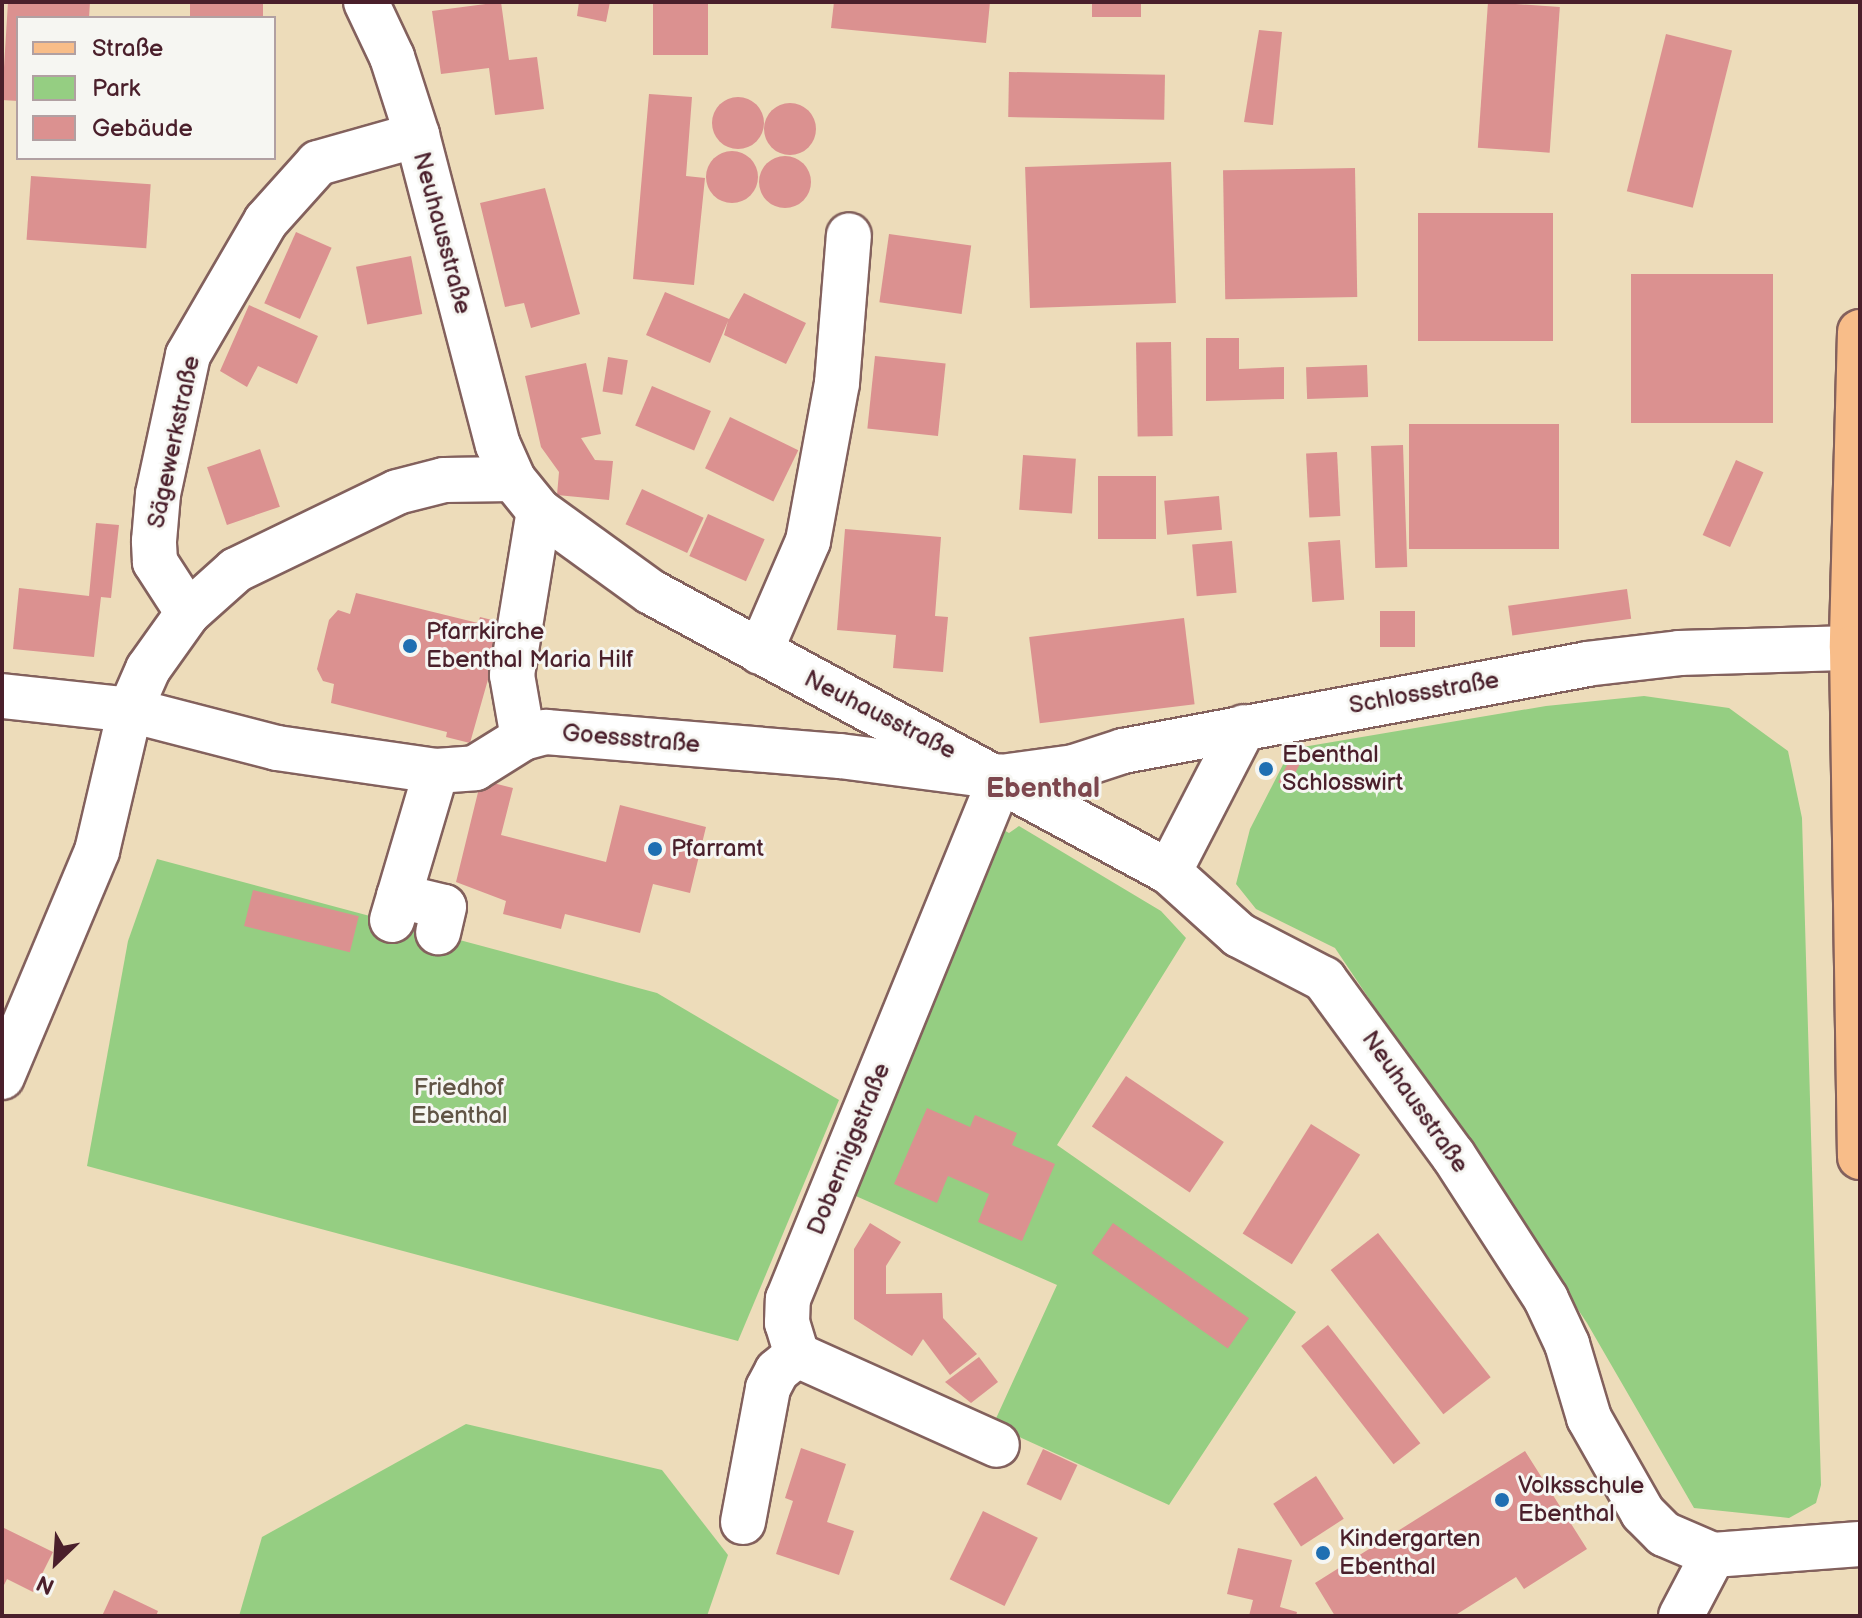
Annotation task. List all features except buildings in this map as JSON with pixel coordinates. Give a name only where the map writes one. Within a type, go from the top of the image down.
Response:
[{"type":"main road","points":[[1860,332],[1852,648],[1860,1157]]},
{"type":"street","name":"Neuhausstraße","points":[[366,2],[392,57],[417,135],[498,445],[526,495],[651,592],[1001,777],[1169,872],[1239,935],[1324,979],[1348,1007],[1546,1299],[1567,1344],[1589,1418],[1643,1513],[1664,1534],[1713,1555],[1860,1544]]},
{"type":"street","name":"Sägewerkstraße","points":[[188,613],[155,562],[154,541],[158,494],[188,355],[266,221],[318,163],[417,135]]},
{"type":"street","points":[[760,652],[808,541],[837,383],[849,235]]},
{"type":"street","points":[[2,1077],[97,851],[130,710],[148,669],[188,613],[236,570],[397,492],[444,480],[526,495],[512,675],[523,738]]},
{"type":"street","name":"Schlossstraße","points":[[1001,777],[1074,767],[1123,751],[1586,664],[1679,653],[1852,648]]},
{"type":"street","name":"Goessstraße","points":[[2,696],[130,710],[277,748],[436,771],[475,768],[523,738],[546,732],[825,755],[1001,777]]},
{"type":"street","points":[[1169,872],[1244,727]]},
{"type":"street","points":[[436,771],[395,908],[444,907],[438,932]]},
{"type":"street","name":"Doberniggstraße","points":[[797,1355],[787,1323],[788,1299],[1001,777]]},
{"type":"street","points":[[743,1522],[768,1388],[777,1371],[797,1355],[997,1445]]},
{"type":"street","points":[[1681,1616],[1713,1555]]},
{"type":"green space","points":[[1644,696],[1729,708],[1788,751],[1802,818],[1821,1485],[1816,1503],[1789,1518],[1694,1508],[1587,1323],[1335,948],[1256,909],[1236,884],[1250,829],[1291,749],[1546,706]]},
{"type":"green space","points":[[1019,826],[1161,911],[1186,938],[1057,1145],[1296,1312],[1169,1505],[993,1425],[1057,1285],[849,1193],[1000,828],[1009,833]]},
{"type":"green space","name":"Friedhof Ebenthal","points":[[157,859],[657,993],[839,1100],[738,1341],[87,1166],[128,941]]},
{"type":"green space","points":[[466,1424],[662,1470],[728,1555],[707,1616],[239,1616],[262,1537]]},
{"type":"place","name":"Pfarrkirche Ebenthal Maria Hilf","points":[[410,646]]},
{"type":"place","name":"Ebenthal Schlosswirt","points":[[1266,769]]},
{"type":"place","name":"Pfarramt","points":[[655,849]]},
{"type":"place","name":"Volksschule Ebenthal","points":[[1502,1500]]},
{"type":"place","name":"Kindergarten Ebenthal","points":[[1323,1553]]},
{"type":"district","name":"Ebenthal","points":[[1043,789]]}]
